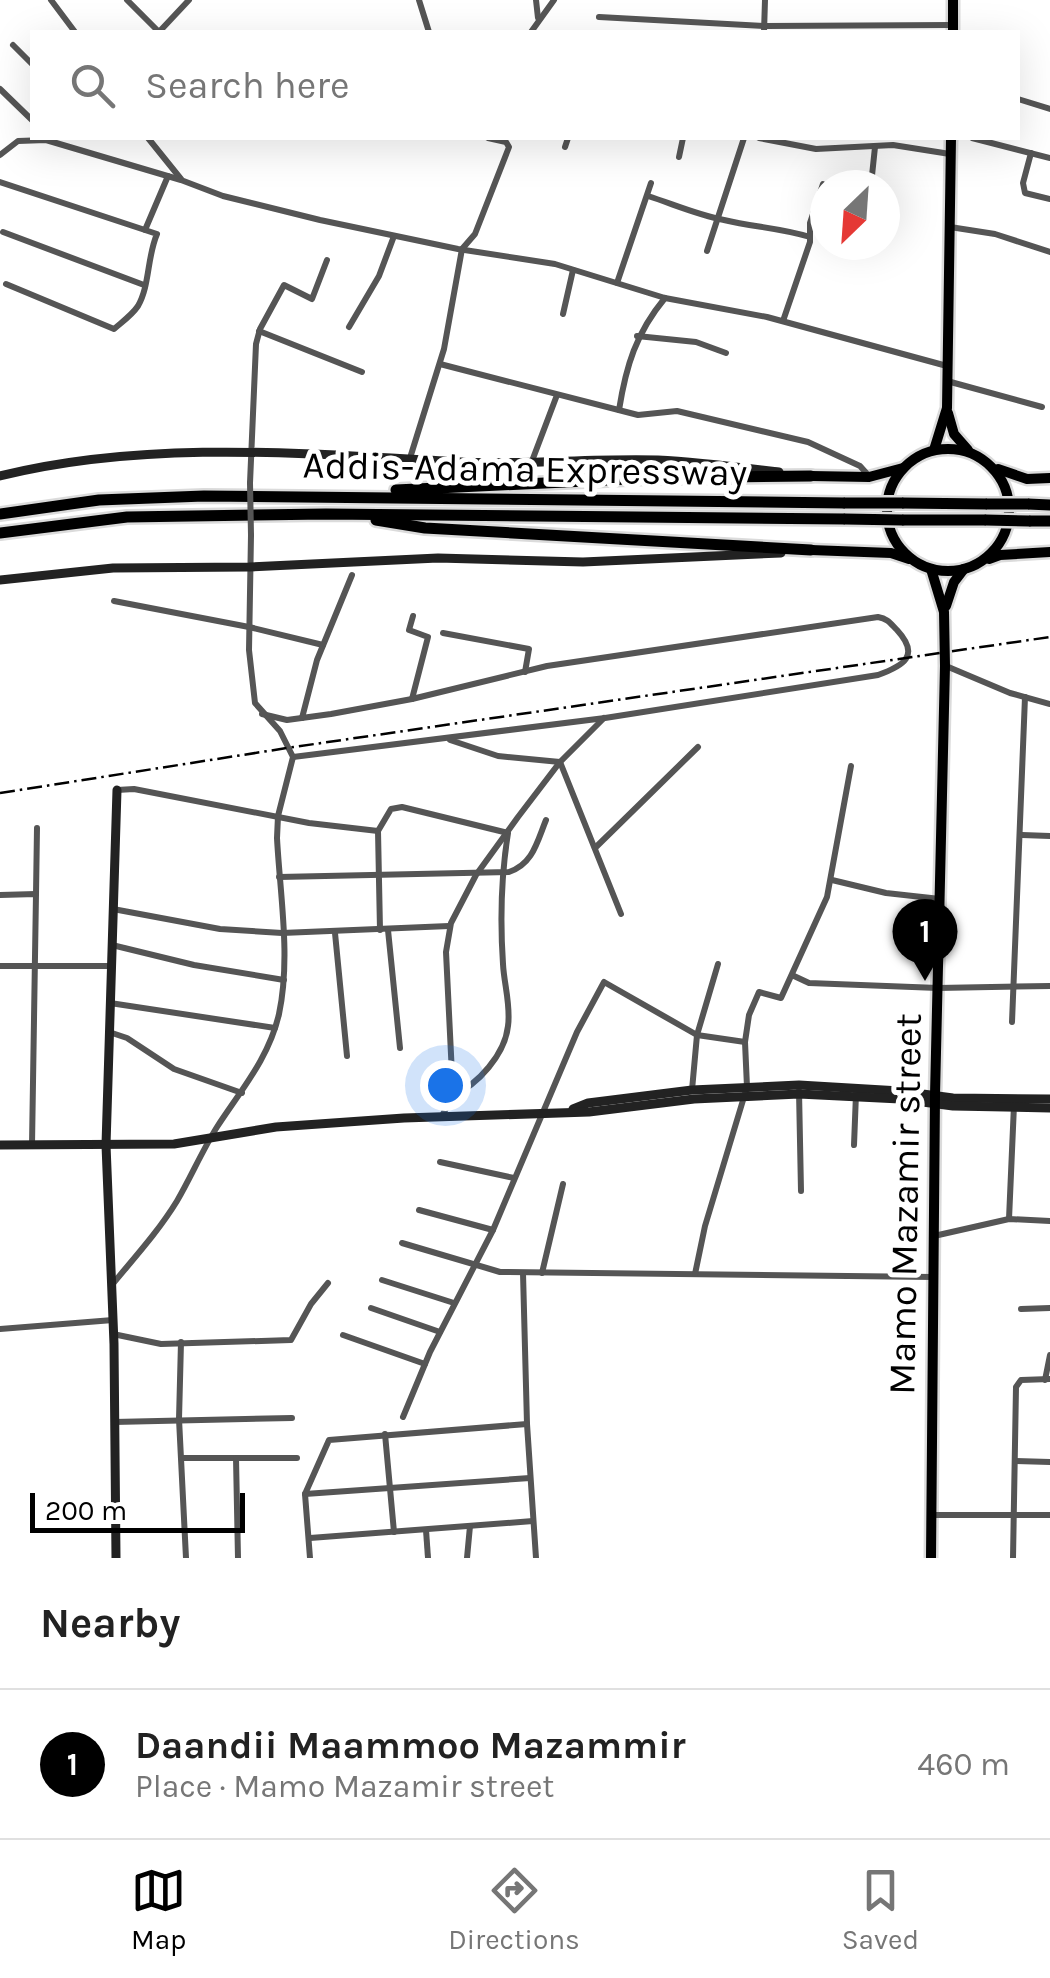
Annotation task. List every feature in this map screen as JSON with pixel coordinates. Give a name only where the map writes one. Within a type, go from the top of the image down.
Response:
[{"type":"highway","points":[[341,496],[524,483],[811,476]]},
{"type":"highway","name":"Addis-Adama Expressway","points":[[0,514],[99,500],[341,496],[1050,504]]},
{"type":"highway","points":[[342,514],[425,528],[812,550]]},
{"type":"highway","name":"Addis-Adama Expressway","points":[[0,533],[127,517],[342,514],[1050,522]]},
{"type":"main road","points":[[953,29],[954,0]]},
{"type":"main road","points":[[951,140],[947,408],[954,434],[971,453]]},
{"type":"main road","points":[[934,450],[947,408]]},
{"type":"main road","points":[[914,560],[900,548],[886,511],[889,492],[911,460],[934,450],[953,448],[971,453],[1007,475],[1050,478]]},
{"type":"main road","points":[[978,563],[1003,539],[1009,520],[1009,500],[1003,481],[991,465]]},
{"type":"main road","points":[[811,476],[869,477],[904,468]]},
{"type":"main road","points":[[812,550],[891,553],[930,568],[964,569],[1000,555],[1050,552]]},
{"type":"main road","points":[[930,568],[944,612]]},
{"type":"main road","points":[[944,612],[954,582],[964,569]]},
{"type":"main road","name":"Mamo Mazamir street","points":[[931,1558],[944,612]]},
{"type":"street","points":[[52,0],[74,30]]},
{"type":"street","points":[[128,0],[156,30]]},
{"type":"street","points":[[160,30],[188,0]]},
{"type":"street","points":[[419,0],[429,30]]},
{"type":"street","points":[[536,0],[538,20]]},
{"type":"street","points":[[532,30],[554,0]]},
{"type":"street","points":[[764,29],[765,0]]},
{"type":"street","points":[[599,17],[764,29],[953,29]]},
{"type":"street","points":[[652,20],[653,30]]},
{"type":"street","points":[[13,45],[30,62]]},
{"type":"street","points":[[0,89],[30,118]]},
{"type":"street","points":[[1020,101],[1050,109]]},
{"type":"street","points":[[0,155],[30,131]]},
{"type":"street","points":[[23,140],[46,140],[224,196],[394,236],[573,270],[665,298],[783,321],[947,366]]},
{"type":"street","points":[[150,140],[181,180]]},
{"type":"street","points":[[410,458],[440,364],[462,249],[475,234],[509,146],[498,140]]},
{"type":"street","points":[[565,147],[567,140]]},
{"type":"street","points":[[679,157],[683,140]]},
{"type":"street","points":[[707,251],[743,140]]},
{"type":"street","points":[[771,140],[816,149],[892,145],[951,154]]},
{"type":"street","points":[[980,140],[1050,158]]},
{"type":"street","points":[[873,170],[876,147]]},
{"type":"street","points":[[1031,153],[1025,193],[1050,200]]},
{"type":"street","points":[[145,230],[168,176]]},
{"type":"street","points":[[0,182],[157,234],[136,309],[114,330],[6,284]]},
{"type":"street","points":[[617,283],[651,183]]},
{"type":"street","points":[[648,196],[718,219],[756,227],[774,226],[810,237],[783,321]]},
{"type":"street","points":[[950,228],[995,234],[1050,252]]},
{"type":"street","points":[[3,232],[144,284]]},
{"type":"street","points":[[349,328],[379,276],[394,236]]},
{"type":"street","points":[[112,1286],[176,1203],[211,1138],[270,1046],[275,1028],[284,980],[278,816],[293,757],[280,731],[255,703],[249,627],[253,370],[260,331],[284,285],[312,299],[328,260]]},
{"type":"street","points":[[563,314],[573,270]]},
{"type":"street","points":[[619,410],[626,368],[637,336],[665,298]]},
{"type":"street","points":[[260,331],[362,372]]},
{"type":"street","points":[[637,336],[696,342],[726,352]]},
{"type":"street","points":[[440,364],[619,410],[653,415],[677,412],[808,442],[860,466],[869,477]]},
{"type":"street","points":[[947,381],[1042,407]]},
{"type":"street","points":[[531,463],[557,395]]},
{"type":"street","points":[[0,476],[158,454],[250,452],[531,463],[655,460],[811,476]]},
{"type":"street","points":[[0,580],[114,568],[249,567],[438,558],[582,562],[812,550]]},
{"type":"street","points":[[302,718],[322,645],[352,575]]},
{"type":"street","points":[[114,601],[322,645]]},
{"type":"street","points":[[412,698],[428,637],[409,630],[413,616]]},
{"type":"street","points":[[262,714],[286,720],[302,718],[525,672],[878,616],[906,640],[907,658],[898,668],[878,675],[605,718],[293,757]]},
{"type":"street","points":[[442,632],[529,650],[525,672]]},
{"type":"street","points":[[945,666],[1050,704]]},
{"type":"street","points":[[1012,1022],[1025,697]]},
{"type":"street","points":[[442,1116],[452,1095],[446,952],[450,926],[476,875],[560,762],[605,718]]},
{"type":"street","points":[[444,738],[498,756],[560,762]]},
{"type":"street","points":[[595,848],[698,746]]},
{"type":"street","points":[[560,762],[622,914]]},
{"type":"street","points":[[695,1274],[704,1226],[746,1092],[749,1015],[759,992],[782,998],[821,916],[832,880],[851,766]]},
{"type":"street","points":[[116,1558],[106,1144],[116,790],[134,788],[378,831]]},
{"type":"street","points":[[400,1048],[384,930],[378,831],[396,806],[508,833]]},
{"type":"street","points":[[279,877],[502,873],[524,868],[546,820]]},
{"type":"street","points":[[32,1145],[37,828]]},
{"type":"street","points":[[452,1095],[472,1088],[504,1043],[509,1024],[501,924],[508,833]]},
{"type":"street","points":[[1022,836],[1050,836]]},
{"type":"street","points":[[832,880],[941,899]]},
{"type":"street","points":[[0,895],[36,894]]},
{"type":"street","points":[[113,910],[220,929],[282,933],[450,926]]},
{"type":"street","points":[[335,932],[347,1056]]},
{"type":"street","points":[[112,945],[194,965],[284,980]]},
{"type":"street","points":[[692,1090],[698,1035],[718,964]]},
{"type":"street","points":[[0,966],[111,966]]},
{"type":"street","points":[[794,976],[809,983],[938,988],[1050,986]]},
{"type":"street","points":[[403,1417],[424,1364],[493,1230],[576,1032],[604,982],[698,1035],[745,1042]]},
{"type":"street","points":[[110,1003],[275,1028]]},
{"type":"street","points":[[109,1032],[128,1038],[174,1068],[242,1092]]},
{"type":"street","points":[[566,1111],[588,1103],[692,1090],[856,1092],[1050,1108]]},
{"type":"street","points":[[799,1090],[802,1191]]},
{"type":"street","points":[[0,1145],[174,1144],[276,1127],[442,1116],[589,1112],[746,1092]]},
{"type":"street","points":[[854,1145],[856,1092]]},
{"type":"street","points":[[1014,1103],[1050,1099]]},
{"type":"street","points":[[1010,1219],[1014,1103]]},
{"type":"street","points":[[440,1162],[514,1178]]},
{"type":"street","points":[[542,1273],[563,1184]]},
{"type":"street","points":[[420,1210],[493,1230]]},
{"type":"street","points":[[934,1236],[1010,1219],[1050,1222]]},
{"type":"street","points":[[402,1243],[475,1267],[524,1272],[934,1277]]},
{"type":"street","points":[[524,1272],[527,1424],[536,1558]]},
{"type":"street","points":[[382,1280],[454,1304]]},
{"type":"street","points":[[113,1334],[161,1344],[291,1340],[328,1283]]},
{"type":"street","points":[[370,1308],[440,1332]]},
{"type":"street","points":[[1021,1308],[1050,1308]]},
{"type":"street","points":[[0,1329],[113,1320]]},
{"type":"street","points":[[343,1334],[424,1364]]},
{"type":"street","points":[[181,1342],[179,1420],[186,1558]]},
{"type":"street","points":[[1013,1558],[1018,1384],[1021,1380],[1047,1380],[1050,1355]]},
{"type":"street","points":[[112,1422],[292,1418]]},
{"type":"street","points":[[310,1558],[305,1494],[329,1440],[527,1424]]},
{"type":"street","points":[[385,1434],[394,1532]]},
{"type":"street","points":[[182,1458],[297,1458]]},
{"type":"street","points":[[236,1458],[238,1558]]},
{"type":"street","points":[[1015,1462],[1050,1462]]},
{"type":"street","points":[[305,1494],[530,1478]]},
{"type":"street","points":[[932,1515],[1050,1516]]},
{"type":"street","points":[[310,1538],[533,1520]]},
{"type":"street","points":[[467,1558],[470,1526]]},
{"type":"street","points":[[426,1530],[428,1558]]},
{"type":"railway","points":[[0,793],[1050,637]]},
{"type":"place","name":"Daandii Maammoo Mazammir","points":[[925,981]]}]
